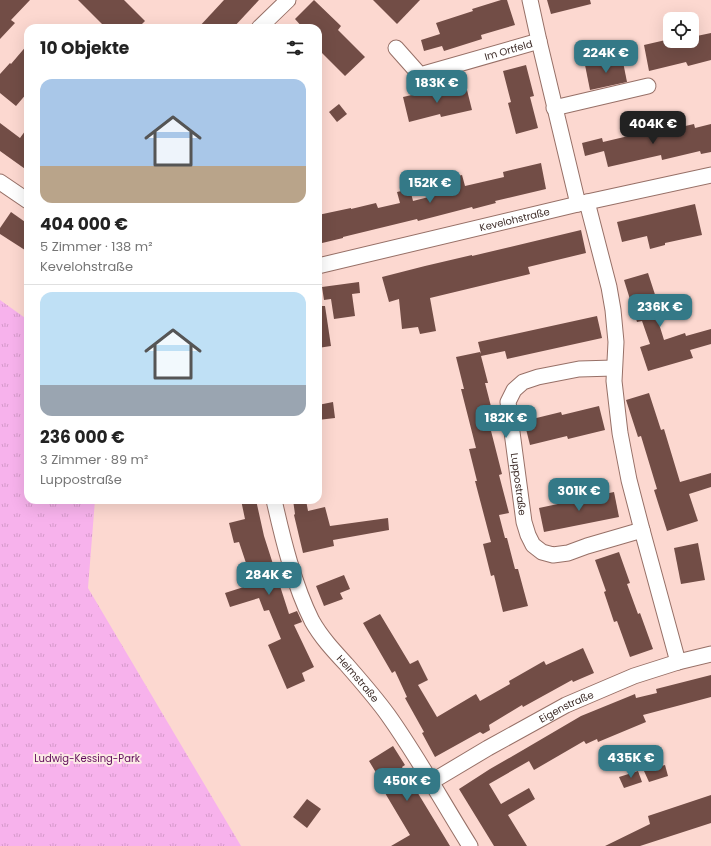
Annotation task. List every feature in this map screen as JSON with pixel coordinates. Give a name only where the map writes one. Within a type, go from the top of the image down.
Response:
[{"type":"street","points":[[263,24],[288,0]]},
{"type":"street","name":"Im Ortfeld","points":[[530,0],[554,108],[582,203]]},
{"type":"street","name":"Im Ortfeld","points":[[396,48],[420,75],[539,41]]},
{"type":"street","points":[[554,108],[648,86]]},
{"type":"street","name":"Kevelohstraße","points":[[322,265],[582,203],[711,175]]},
{"type":"street","points":[[0,182],[24,198]]},
{"type":"street","points":[[582,203],[609,287],[613,310],[616,342],[614,381],[620,433],[629,480],[678,662]]},
{"type":"street","name":"Luppostraße","points":[[614,368],[579,369],[538,377],[523,382],[514,390],[508,402],[524,522],[532,545],[542,552],[553,555],[568,553],[642,530]]},
{"type":"street","name":"Heimstraße","points":[[275,504],[282,536],[304,603],[313,622],[323,639],[388,714],[470,846]]},
{"type":"street","name":"Eigenstraße","points":[[431,782],[488,748],[566,706],[630,678],[678,662],[711,654]]},
{"type":"green space","name":"Ludwig-Kessing-Park","points":[[0,300],[24,317],[24,504],[95,504],[88,588],[241,846],[0,846]]},
{"type":"building","points":[[0,0],[30,0],[11,20],[15,23],[0,39]]},
{"type":"building","points":[[78,0],[124,0],[145,21],[142,24],[102,24]]},
{"type":"building","points":[[224,0],[259,0],[237,24],[202,24]]},
{"type":"building","points":[[314,0],[341,26],[338,30],[365,57],[345,76],[322,53],[322,24],[299,24],[295,19]]},
{"type":"building","points":[[373,0],[420,0],[397,24]]},
{"type":"building","points":[[501,0],[507,0],[515,25],[481,35],[482,39],[444,51],[442,46],[424,51],[421,40],[440,34],[436,23]]},
{"type":"building","points":[[547,0],[590,0],[591,4],[551,14]]},
{"type":"building","points":[[711,33],[711,60],[688,66],[686,62],[649,71],[644,45],[663,41],[663,48],[699,48],[699,36]]},
{"type":"building","points":[[24,49],[24,97],[16,106],[0,93],[0,74],[10,63],[11,64]]},
{"type":"building","points":[[622,57],[627,82],[590,90],[585,65]]},
{"type":"building","points":[[526,65],[534,96],[530,97],[538,128],[516,134],[508,103],[511,102],[503,71]]},
{"type":"building","points":[[466,86],[472,110],[441,117],[440,114],[409,122],[403,97],[434,90],[435,93]]},
{"type":"building","points":[[339,104],[347,114],[337,122],[329,112]]},
{"type":"building","points":[[0,123],[20,138],[24,132],[24,168],[0,151]]},
{"type":"building","points":[[694,124],[695,128],[711,124],[711,152],[701,154],[700,151],[662,160],[661,155],[608,167],[604,151],[585,156],[582,143],[602,138],[603,142],[637,134],[638,137]]},
{"type":"building","points":[[541,163],[546,189],[495,201],[496,203],[473,209],[472,207],[418,221],[417,219],[322,243],[322,214],[376,203],[378,208],[400,203],[397,192],[410,189],[413,201],[452,191],[449,178],[462,175],[465,186],[504,177],[503,172]]},
{"type":"building","points":[[695,204],[702,235],[665,243],[665,245],[650,249],[647,236],[622,242],[617,222]]},
{"type":"building","points":[[11,212],[24,221],[24,249],[0,234],[0,228]]},
{"type":"building","points":[[581,230],[586,253],[528,267],[530,274],[430,298],[436,331],[420,334],[418,327],[402,329],[399,299],[389,302],[382,277]]},
{"type":"building","points":[[648,273],[661,313],[656,314],[664,340],[685,333],[686,336],[711,329],[711,344],[690,350],[693,358],[648,371],[640,347],[650,344],[642,321],[637,322],[624,280]]},
{"type":"building","points":[[359,282],[360,293],[352,294],[355,316],[334,319],[331,299],[324,300],[322,287]]},
{"type":"building","points":[[322,306],[325,306],[331,346],[322,347]]},
{"type":"building","points":[[597,316],[602,338],[507,359],[505,351],[481,356],[488,383],[485,383],[495,422],[489,423],[502,474],[499,475],[509,513],[499,515],[515,569],[518,569],[528,606],[503,612],[494,575],[491,576],[483,544],[491,542],[475,481],[477,481],[469,449],[476,448],[461,389],[464,389],[456,357],[480,352],[481,354],[478,342]]},
{"type":"building","points":[[649,393],[661,430],[664,429],[680,482],[711,473],[711,487],[689,494],[698,521],[667,531],[654,490],[657,489],[641,436],[638,437],[626,400]]},
{"type":"building","points":[[333,402],[335,418],[322,420],[322,404]]},
{"type":"building","points":[[599,406],[605,430],[568,439],[567,436],[530,445],[524,421],[561,412],[562,415]]},
{"type":"building","points":[[614,492],[619,517],[544,532],[539,508]]},
{"type":"building","points":[[242,504],[257,504],[264,536],[289,614],[297,611],[302,622],[294,625],[314,667],[302,673],[305,681],[287,689],[268,645],[281,639],[269,610],[264,611],[259,598],[230,607],[225,593],[253,584],[239,542],[234,543],[229,523],[245,519]]},
{"type":"building","points":[[294,504],[307,504],[308,511],[325,507],[330,526],[388,518],[389,530],[333,540],[334,546],[303,553]]},
{"type":"building","points":[[698,543],[705,580],[681,584],[674,548]]},
{"type":"building","points":[[619,552],[630,583],[627,584],[638,614],[640,613],[653,649],[630,657],[617,621],[614,622],[604,592],[606,591],[595,560]]},
{"type":"building","points":[[344,575],[350,589],[340,593],[343,599],[324,606],[316,586]]},
{"type":"building","points":[[380,614],[410,664],[418,660],[428,680],[418,685],[437,717],[476,694],[480,701],[510,684],[509,681],[544,661],[546,665],[583,648],[594,673],[573,682],[572,680],[523,707],[522,705],[489,725],[490,730],[483,734],[480,732],[435,757],[422,733],[424,732],[405,698],[407,697],[395,671],[392,673],[363,623]]},
{"type":"building","points":[[711,675],[711,697],[643,715],[646,722],[598,742],[597,739],[586,744],[584,741],[534,770],[529,761],[489,784],[501,804],[529,788],[535,799],[508,815],[527,846],[494,846],[459,789],[490,769],[581,716],[635,694],[636,698],[657,693],[656,689]]},
{"type":"building","points":[[393,746],[405,765],[402,767],[450,846],[391,846],[410,835],[385,793],[387,791],[369,761]]},
{"type":"building","points":[[665,765],[668,776],[649,782],[644,771]]},
{"type":"building","points":[[638,771],[642,782],[624,788],[619,777]]},
{"type":"building","points":[[711,795],[711,823],[640,846],[605,846],[650,824],[648,816]]},
{"type":"building","points":[[307,799],[321,809],[307,828],[293,817]]}]
